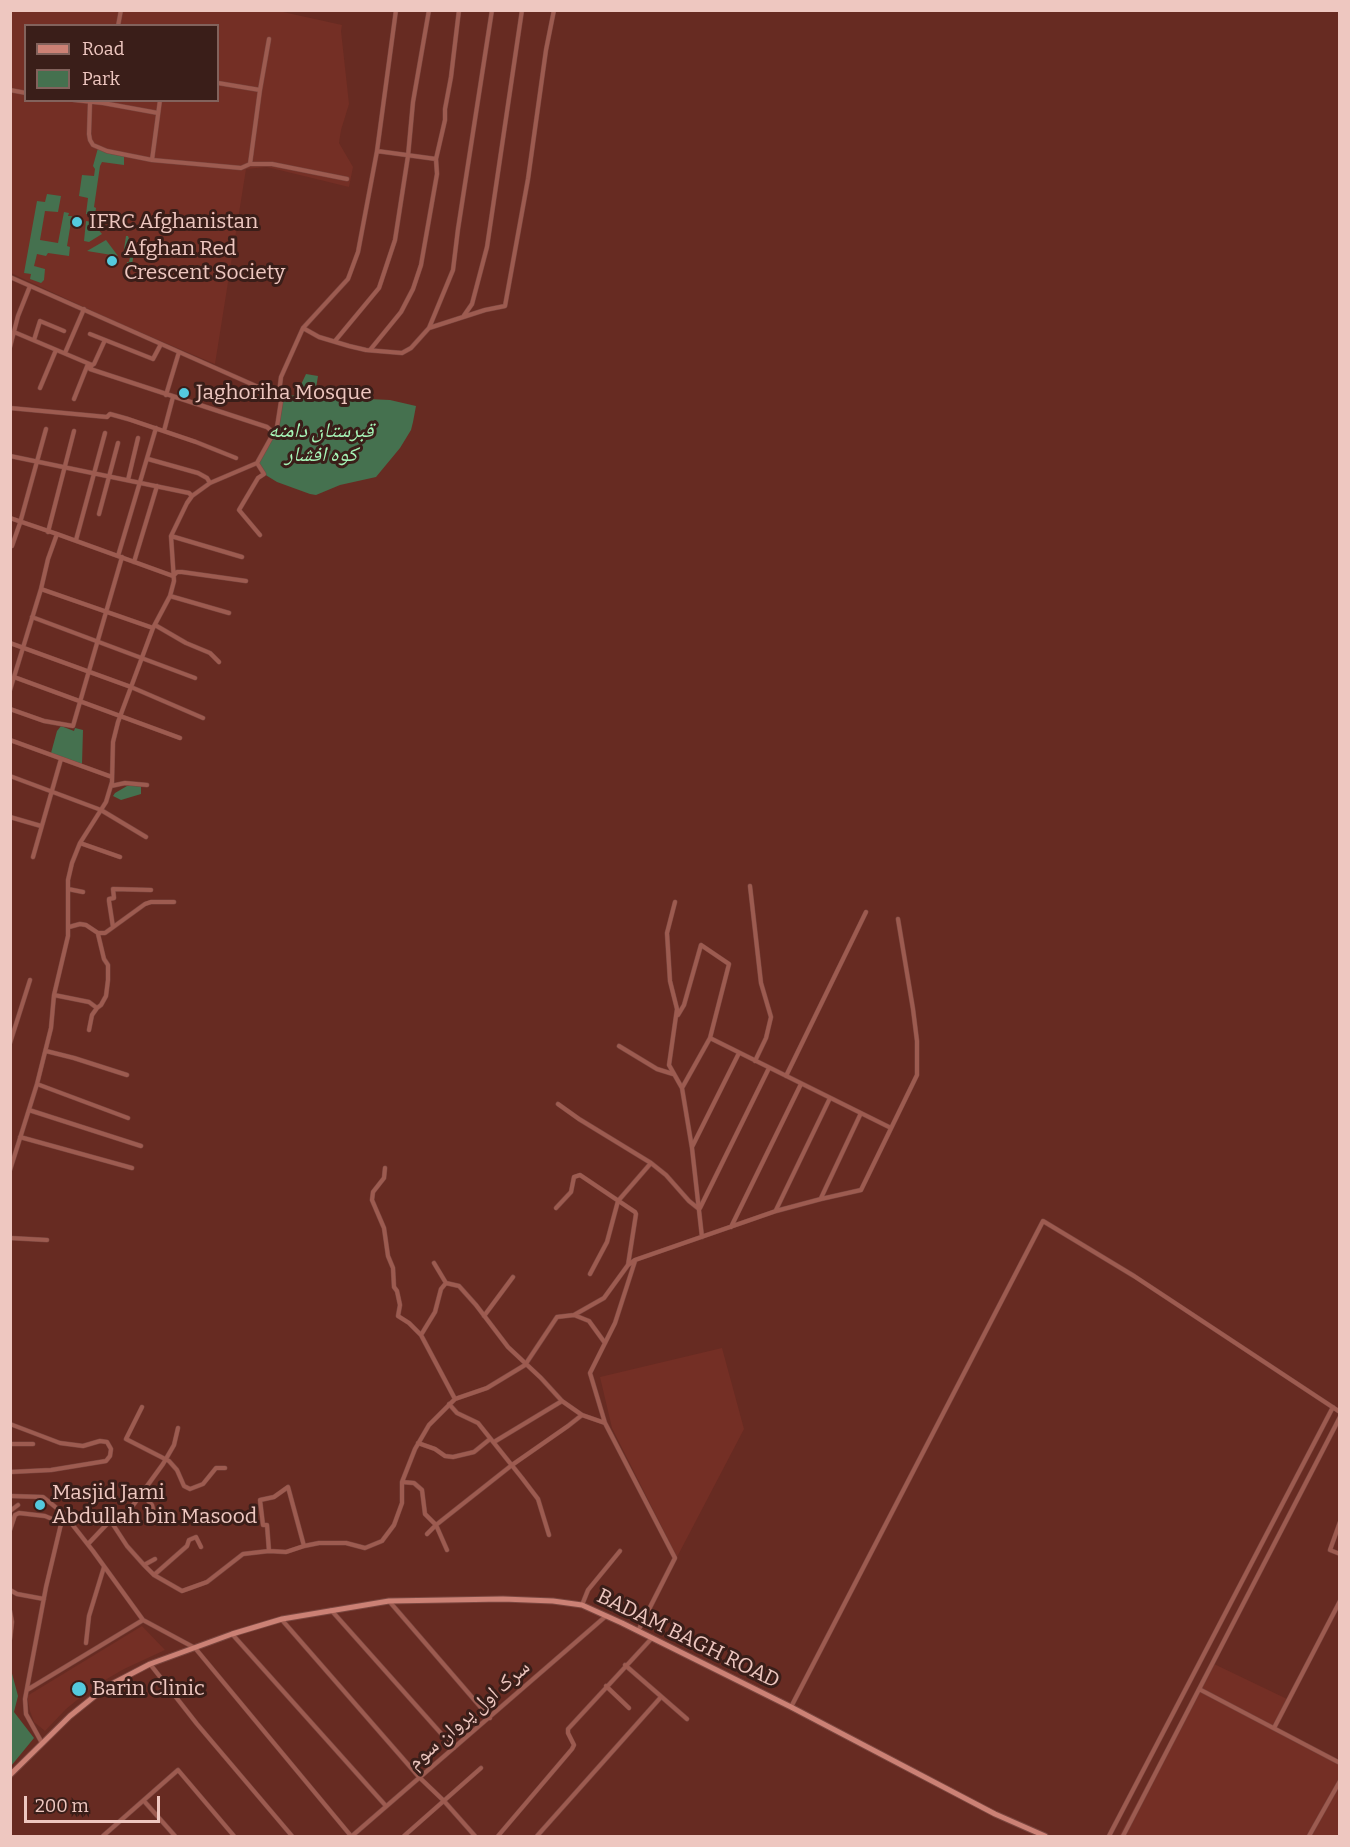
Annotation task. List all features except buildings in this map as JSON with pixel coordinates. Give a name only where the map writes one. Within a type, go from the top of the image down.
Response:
[{"type":"main road","name":"BADAM BAGH ROAD","points":[[10,1775],[42,1743],[106,1687],[150,1664],[232,1634],[282,1619],[389,1601],[509,1599],[553,1601],[582,1605],[638,1631],[791,1707],[995,1814],[1045,1836]]},
{"type":"street","points":[[279,393],[281,376],[303,328],[348,279],[358,252],[377,151],[396,10]]},
{"type":"street","points":[[335,341],[379,288],[395,240],[408,156],[413,102],[429,10]]},
{"type":"street","points":[[370,350],[401,312],[413,290],[421,265],[436,174],[436,159],[445,120],[459,10]]},
{"type":"street","points":[[303,328],[319,337],[349,346],[402,353],[411,348],[429,327],[453,270],[492,10]]},
{"type":"street","points":[[463,318],[472,304],[488,247],[522,10]]},
{"type":"street","points":[[429,327],[505,306],[528,179],[546,50],[554,10]]},
{"type":"street","points":[[250,164],[269,39]]},
{"type":"street","points":[[219,83],[260,90]]},
{"type":"street","points":[[85,102],[103,102],[158,113]]},
{"type":"street","points":[[152,160],[160,102]]},
{"type":"street","points":[[90,103],[89,134],[93,145],[107,151],[152,160],[241,168],[250,164],[272,164],[347,179]]},
{"type":"street","points":[[377,151],[436,159]]},
{"type":"street","points":[[10,277],[265,390],[282,395],[280,417],[257,464],[210,483],[192,496],[171,536],[173,576],[170,596],[154,627],[114,734],[111,786],[101,810],[80,843],[72,863],[68,889],[69,927],[54,995],[51,1028],[37,1084],[10,1170]]},
{"type":"street","points":[[10,347],[18,316],[30,286]]},
{"type":"street","points":[[65,353],[84,309]]},
{"type":"street","points":[[10,313],[18,316]]},
{"type":"street","points":[[34,340],[40,321],[64,331]]},
{"type":"street","points":[[14,332],[90,364],[94,364],[105,340]]},
{"type":"street","points":[[90,334],[153,359],[161,344]]},
{"type":"street","points":[[40,388],[56,350]]},
{"type":"street","points":[[166,395],[179,352]]},
{"type":"street","points":[[90,364],[90,369],[267,427],[274,433]]},
{"type":"street","points":[[74,399],[90,364]]},
{"type":"street","points":[[164,431],[172,397]]},
{"type":"street","points":[[10,408],[107,417],[110,414],[236,458]]},
{"type":"street","points":[[12,546],[46,429]]},
{"type":"street","points":[[10,710],[44,721],[73,726],[156,429]]},
{"type":"street","points":[[48,532],[74,430]]},
{"type":"street","points":[[76,540],[105,434]]},
{"type":"street","points":[[128,480],[138,438]]},
{"type":"street","points":[[99,514],[118,443]]},
{"type":"street","points":[[10,456],[94,472],[189,493],[192,496]]},
{"type":"street","points":[[148,459],[198,473],[207,478],[210,483]]},
{"type":"street","points":[[257,464],[264,474],[258,478],[239,510],[260,535]]},
{"type":"street","points":[[134,562],[157,486]]},
{"type":"street","points":[[10,518],[173,576]]},
{"type":"street","points":[[10,690],[57,534]]},
{"type":"street","points":[[171,536],[242,557]]},
{"type":"street","points":[[173,576],[177,572],[182,572],[246,581]]},
{"type":"street","points":[[41,589],[106,613],[154,627],[210,652],[219,662]]},
{"type":"street","points":[[170,596],[229,613]]},
{"type":"street","points":[[32,617],[195,678]]},
{"type":"street","points":[[10,643],[131,687],[203,718]]},
{"type":"street","points":[[15,677],[180,738]]},
{"type":"street","points":[[10,740],[112,777]]},
{"type":"street","points":[[33,857],[61,759]]},
{"type":"street","points":[[10,776],[101,810],[146,837]]},
{"type":"street","points":[[111,786],[125,783],[147,785]]},
{"type":"street","points":[[10,817],[41,826]]},
{"type":"street","points":[[80,843],[120,857]]},
{"type":"street","points":[[750,886],[761,983],[771,1017],[766,1038],[755,1062]]},
{"type":"street","points":[[68,889],[83,892]]},
{"type":"street","points":[[113,927],[109,899],[114,898],[113,889],[151,890]]},
{"type":"street","points":[[69,927],[80,924],[98,933],[105,933],[145,904],[174,902]]},
{"type":"street","points":[[675,902],[668,933],[668,949],[670,981],[677,1009],[669,1065],[682,1088],[692,1148],[702,1237]]},
{"type":"street","points":[[786,1076],[866,912]]},
{"type":"street","points":[[112,1523],[126,1546],[154,1575],[182,1591],[207,1582],[243,1554],[286,1552],[319,1543],[346,1543],[365,1548],[382,1541],[394,1525],[402,1503],[402,1482],[418,1443],[429,1425],[455,1399],[486,1388],[525,1365],[556,1317],[574,1315],[604,1298],[628,1265],[635,1260],[776,1211],[821,1198],[861,1190],[916,1078],[917,1071],[917,1041],[913,1009],[898,919]]},
{"type":"street","points":[[89,1030],[92,1015],[106,996],[108,980],[108,965],[104,960],[98,933]]},
{"type":"street","points":[[676,1018],[684,1005],[701,945],[729,964],[710,1038],[682,1088]]},
{"type":"street","points":[[10,1043],[30,980]]},
{"type":"street","points":[[54,995],[89,1002],[97,1008]]},
{"type":"street","points":[[710,1038],[891,1128]]},
{"type":"street","points":[[619,1046],[657,1069],[674,1075]]},
{"type":"street","points":[[46,1051],[127,1075]]},
{"type":"street","points":[[692,1148],[739,1053]]},
{"type":"street","points":[[699,1209],[769,1068]]},
{"type":"street","points":[[37,1084],[128,1118]]},
{"type":"street","points":[[731,1227],[801,1084]]},
{"type":"street","points":[[776,1211],[830,1098]]},
{"type":"street","points":[[558,1104],[651,1163],[699,1209]]},
{"type":"street","points":[[29,1110],[141,1146]]},
{"type":"street","points":[[821,1198],[861,1113]]},
{"type":"street","points":[[20,1137],[132,1168]]},
{"type":"street","points":[[590,1274],[607,1242],[618,1202],[651,1163]]},
{"type":"street","points":[[385,1168],[384,1178],[373,1192],[372,1200],[384,1227],[387,1251],[395,1275],[394,1287],[400,1305],[398,1316],[421,1335],[455,1399]]},
{"type":"street","points":[[556,1208],[571,1192],[574,1177],[580,1175],[633,1210],[636,1214],[628,1265]]},
{"type":"street","points":[[791,1707],[1043,1221],[1144,1282],[1340,1412]]},
{"type":"street","points":[[10,1238],[47,1240]]},
{"type":"street","points":[[635,1260],[615,1323],[590,1373],[605,1423],[675,1558],[638,1631]]},
{"type":"street","points":[[434,1263],[446,1283],[459,1286],[508,1347],[562,1401],[582,1415],[605,1423]]},
{"type":"street","points":[[484,1316],[513,1277]]},
{"type":"street","points":[[421,1335],[435,1312],[441,1289],[446,1283]]},
{"type":"street","points":[[574,1315],[589,1321],[605,1344]]},
{"type":"street","points":[[418,1443],[435,1449],[445,1456],[453,1457],[474,1452],[562,1401]]},
{"type":"street","points":[[449,1404],[457,1413],[478,1424],[538,1499],[549,1535]]},
{"type":"street","points":[[142,1407],[126,1439],[165,1460],[177,1470],[184,1486],[190,1489],[206,1483],[216,1468],[225,1468]]},
{"type":"street","points":[[1109,1836],[1333,1407]]},
{"type":"street","points":[[427,1534],[512,1465],[582,1415]]},
{"type":"street","points":[[1123,1836],[1340,1417]]},
{"type":"street","points":[[10,1424],[60,1443],[83,1446],[100,1441],[106,1442],[111,1449],[111,1456],[106,1461],[51,1470],[10,1472]]},
{"type":"street","points":[[88,1544],[108,1523],[126,1515],[174,1445],[178,1428]]},
{"type":"street","points":[[10,1444],[33,1444]]},
{"type":"street","points":[[402,1482],[414,1483],[422,1490],[425,1514],[436,1525],[447,1550]]},
{"type":"street","points":[[270,1551],[267,1525],[263,1525],[260,1500],[274,1497],[288,1487],[304,1546]]},
{"type":"street","points":[[142,1494],[151,1503],[155,1518]]},
{"type":"street","points":[[10,1496],[37,1496],[47,1499],[64,1514],[143,1620],[195,1648],[351,1836]]},
{"type":"street","points":[[10,1511],[18,1505]]},
{"type":"street","points":[[10,1530],[15,1515],[19,1513],[45,1516],[61,1524],[27,1690],[26,1714],[42,1743]]},
{"type":"street","points":[[1340,1521],[1330,1550],[1340,1554]]},
{"type":"street","points":[[154,1575],[187,1546],[189,1540],[197,1537],[201,1547]]},
{"type":"street","points":[[582,1605],[588,1590],[620,1551]]},
{"type":"street","points":[[144,1565],[155,1559]]},
{"type":"street","points":[[86,1643],[89,1616],[104,1566]]},
{"type":"street","points":[[10,1590],[17,1594],[44,1599]]},
{"type":"street","points":[[389,1601],[490,1718]]},
{"type":"street","points":[[1274,1728],[1340,1601]]},
{"type":"street","points":[[331,1610],[454,1748]]},
{"type":"street","points":[[10,1611],[12,1622],[10,1639]]},
{"type":"street","name":"سرک اول پروان سوم","points":[[351,1836],[606,1616]]},
{"type":"street","points":[[282,1619],[419,1777],[475,1836]]},
{"type":"street","points":[[27,1690],[143,1620]]},
{"type":"street","points":[[232,1634],[386,1806]]},
{"type":"street","points":[[498,1836],[572,1749],[574,1745],[568,1729],[652,1638]]},
{"type":"street","points":[[150,1664],[197,1724],[292,1836]]},
{"type":"street","points":[[625,1665],[687,1719]]},
{"type":"street","points":[[606,1686],[629,1708]]},
{"type":"street","points":[[1199,1689],[1340,1763]]},
{"type":"street","points":[[537,1836],[661,1697]]},
{"type":"street","points":[[404,1836],[481,1768]]},
{"type":"street","points":[[104,1836],[178,1770],[234,1836]]},
{"type":"street","points":[[1309,1836],[1340,1781]]},
{"type":"street","points":[[144,1801],[175,1836]]},
{"type":"street","points":[[110,1830],[116,1836]]},
{"type":"shaded area","points":[[274,10],[342,25],[349,104],[339,143],[353,167],[349,187],[267,167],[246,169],[215,364],[116,322],[11,273],[11,11]]},
{"type":"shaded area","points":[[722,1348],[744,1429],[677,1557],[612,1428],[600,1377]]},
{"type":"shaded area","points":[[142,1626],[165,1650],[124,1669],[93,1687],[66,1709],[45,1731],[34,1722],[27,1696]]},
{"type":"shaded area","points":[[1212,1663],[1287,1699],[1273,1727],[1339,1763],[1339,1836],[1119,1836]]},
{"type":"green space","points":[[98,148],[124,154],[124,165],[102,162],[94,207],[96,208],[95,215],[86,214],[88,198],[79,196],[82,175],[94,176],[93,166]]},
{"type":"green space","points":[[47,194],[61,196],[58,212],[45,211],[40,240],[58,243],[64,212],[69,213],[68,216],[72,216],[67,246],[70,247],[69,256],[37,254],[34,266],[45,269],[44,280],[41,283],[30,279],[31,274],[24,273],[37,201],[45,202]]},
{"type":"green space","points":[[86,221],[92,222],[102,234],[89,242],[84,241]]},
{"type":"green space","points":[[126,236],[128,236],[134,253],[131,270],[127,273],[127,262],[130,257],[123,256]]},
{"type":"green space","points":[[106,240],[118,256],[87,251]]},
{"type":"green space","points":[[306,374],[318,376],[315,394],[298,391]]},
{"type":"green space","name":"قبرستان دامنه کوه افشار","points":[[282,395],[390,400],[416,406],[411,430],[400,448],[376,477],[340,485],[316,495],[277,482],[264,474],[257,463],[277,427]]},
{"type":"green space","points":[[61,726],[74,731],[75,728],[83,730],[82,764],[51,753],[57,731]]},
{"type":"green space","points":[[127,786],[141,786],[141,794],[121,800],[113,796],[115,793]]},
{"type":"green space","points":[[10,1666],[18,1696],[14,1712],[34,1738],[11,1766]]},
{"type":"place","name":"IFRC Afghanistan","points":[[77,222]]},
{"type":"place","name":"Afghan Red Crescent Society","points":[[112,261]]},
{"type":"place","name":"Jaghoriha Mosque","points":[[184,393]]},
{"type":"place","name":"Masjid Jami Abdullah bin Masood","points":[[40,1505]]},
{"type":"place","name":"Barin Clinic","points":[[79,1689]]}]
